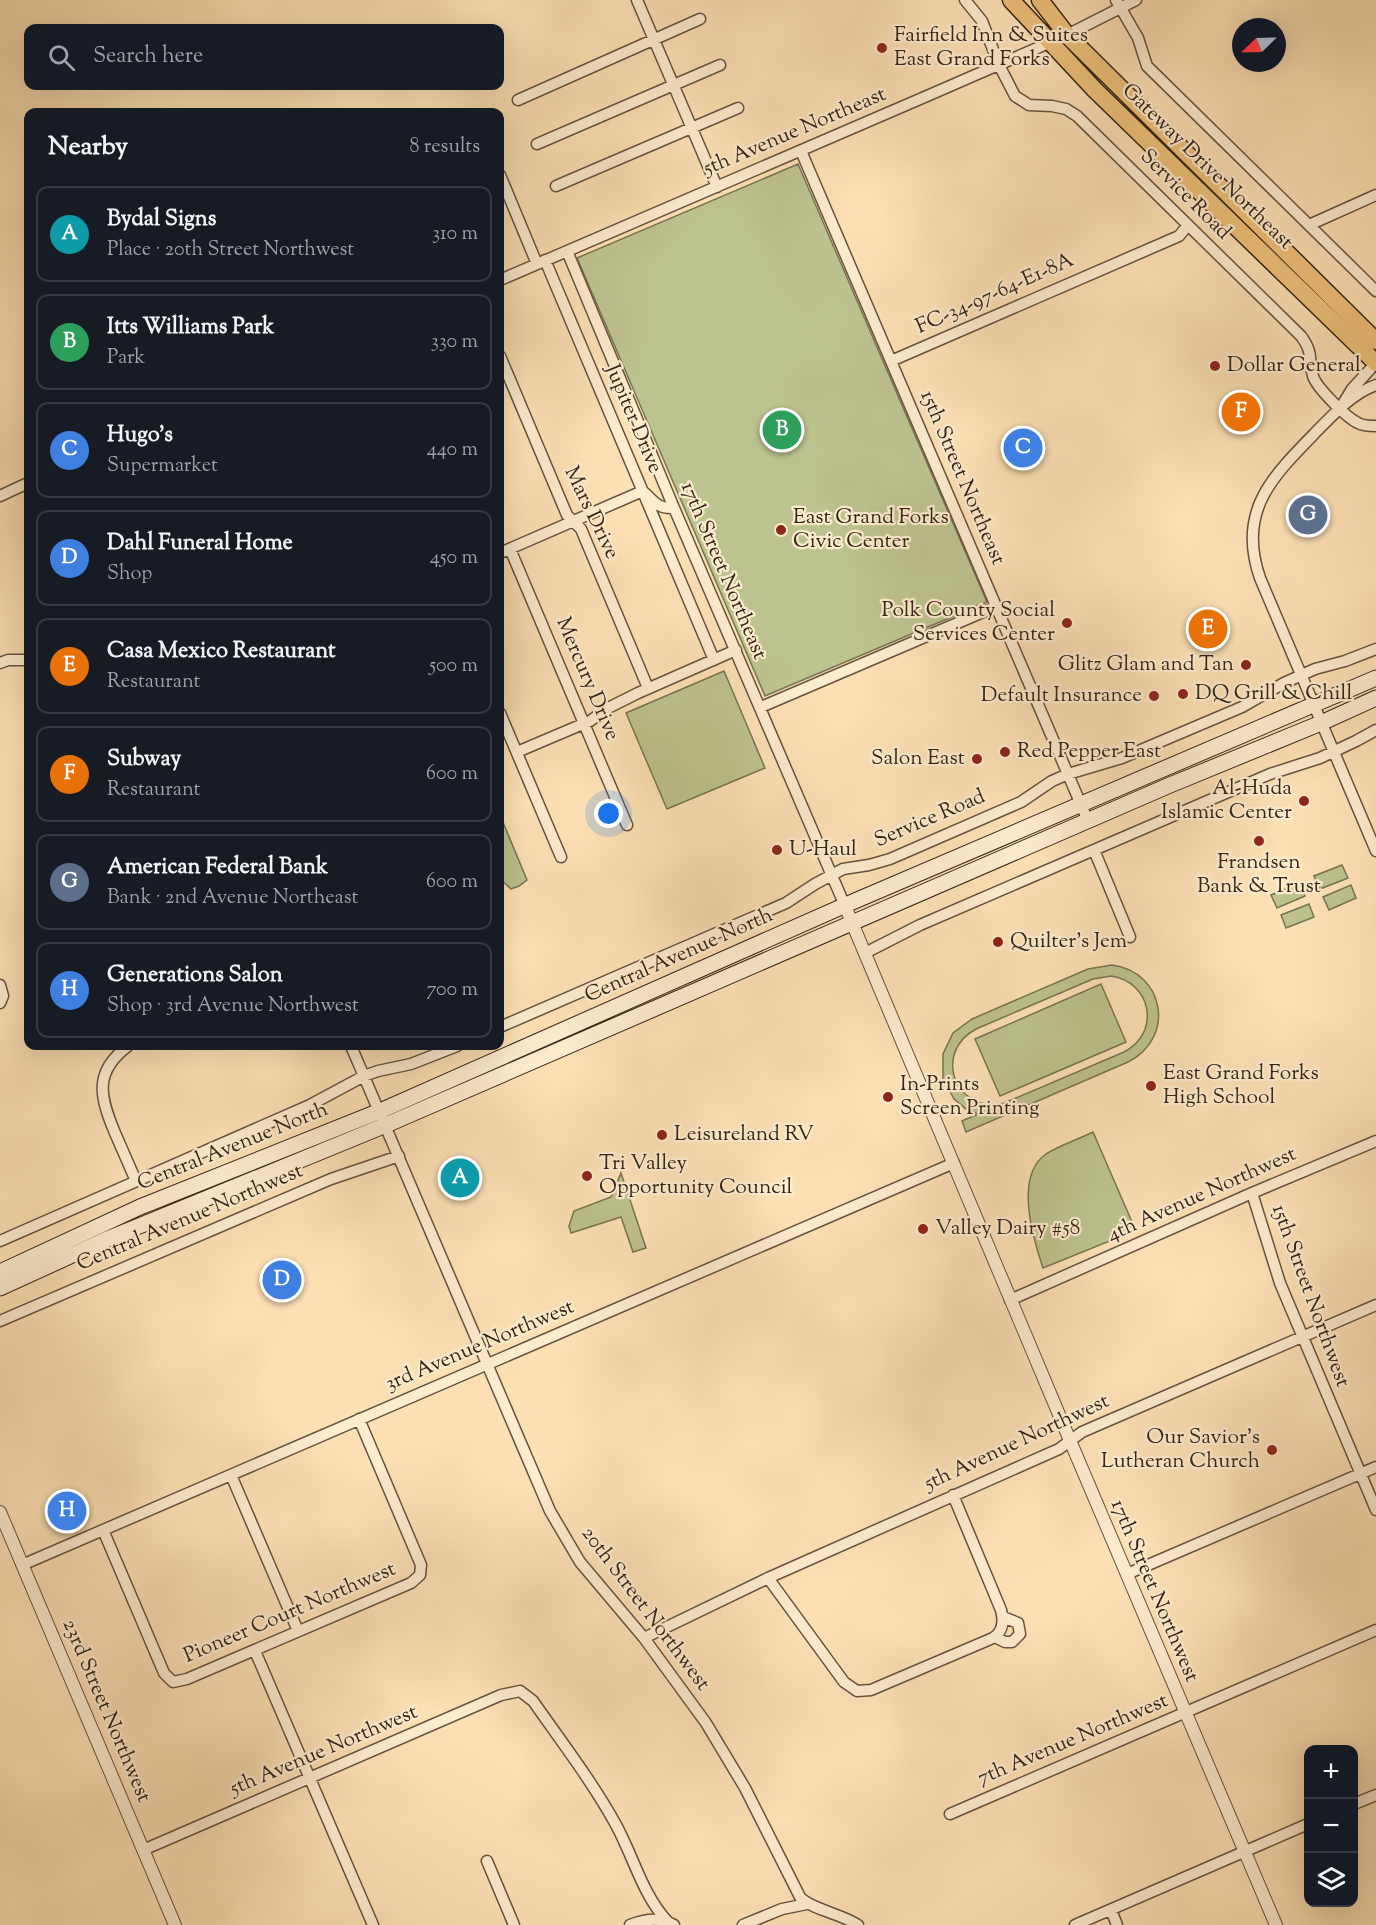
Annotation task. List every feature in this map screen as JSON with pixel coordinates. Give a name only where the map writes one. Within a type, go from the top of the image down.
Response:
[{"type":"highway","name":"Gateway Drive Northeast","points":[[1011,0],[1095,90],[1376,363]]},
{"type":"highway","name":"Gateway Drive Northeast","points":[[1040,0],[1067,35],[1376,340]]},
{"type":"main road","name":"Central Avenue North","points":[[0,1272],[140,1207],[380,1110],[845,906],[1376,678]]},
{"type":"main road","name":"Central Avenue North","points":[[0,1288],[105,1240],[386,1125],[1376,698]]},
{"type":"street","points":[[637,0],[717,187]]},
{"type":"street","name":"Service Road","points":[[965,0],[982,21],[999,65],[1015,96],[1029,105],[1066,109],[1077,116],[1301,336],[1308,346],[1313,378],[1318,386],[1360,424],[1376,426]]},
{"type":"street","name":"5th Avenue Northeast","points":[[504,278],[999,65],[1067,35],[1119,4],[1136,0]]},
{"type":"street","points":[[1119,4],[1138,38],[1147,66],[1376,291]]},
{"type":"street","points":[[518,100],[700,19]]},
{"type":"street","points":[[537,144],[720,65]]},
{"type":"street","points":[[556,186],[738,108]]},
{"type":"street","name":"15th Street Northeast","points":[[801,151],[1088,821]]},
{"type":"street","name":"Jupiter Drive","points":[[504,183],[541,262],[714,660]]},
{"type":"street","points":[[1310,225],[1376,195]]},
{"type":"street","name":"FC-34-97-64-E1-8A","points":[[891,361],[1179,236],[1188,225]]},
{"type":"street","name":"17th Street Northeast","points":[[567,251],[674,508],[845,906]]},
{"type":"street","points":[[1376,363],[1352,389],[1340,407],[1280,468],[1259,502],[1252,528],[1252,541],[1260,578],[1376,850]]},
{"type":"street","name":"Mars Drive","points":[[504,365],[567,515],[581,529],[648,688]]},
{"type":"street","points":[[1340,407],[1376,385]]},
{"type":"street","points":[[0,496],[24,485]]},
{"type":"street","points":[[505,551],[642,492],[657,506],[674,508]]},
{"type":"street","name":"Mercury Drive","points":[[505,551],[584,723],[627,825]]},
{"type":"street","points":[[761,707],[995,607]]},
{"type":"street","name":"Service Road","points":[[504,1025],[786,903],[805,890],[849,867],[869,866],[890,859],[1021,802],[1052,781],[1068,774],[1138,752],[1242,707],[1301,675],[1376,649]]},
{"type":"street","points":[[517,752],[595,718],[608,708],[648,688],[736,650]]},
{"type":"street","points":[[0,663],[8,660],[24,660]]},
{"type":"street","points":[[504,721],[561,857]]},
{"type":"street","points":[[864,953],[921,925],[1270,774],[1310,762],[1333,752],[1376,730]]},
{"type":"street","points":[[1094,850],[1130,937]]},
{"type":"street","name":"17th Street Northwest","points":[[845,906],[1276,1925]]},
{"type":"street","points":[[0,985],[3,996],[0,1003]]},
{"type":"street","points":[[123,1050],[108,1066],[104,1076],[102,1099],[136,1181]]},
{"type":"street","name":"20th Street Northwest","points":[[353,1050],[550,1511],[580,1562],[644,1638],[700,1714],[726,1755],[794,1887],[807,1904]]},
{"type":"street","points":[[0,1241],[310,1106],[347,1083],[383,1069],[411,1064],[447,1050]]},
{"type":"street","name":"4th Avenue Northwest","points":[[1010,1300],[1376,1141]]},
{"type":"street","name":"Central Avenue Northwest","points":[[0,1321],[331,1179],[399,1156]]},
{"type":"street","name":"3rd Avenue Northwest","points":[[22,1565],[954,1163]]},
{"type":"street","name":"15th Street Northwest","points":[[1252,1193],[1274,1268],[1376,1510]]},
{"type":"street","name":"5th Avenue Northwest","points":[[644,1638],[768,1578],[1059,1449],[1082,1432],[1376,1305]]},
{"type":"street","name":"Pioneer Court Northwest","points":[[102,1530],[164,1673],[171,1681],[180,1682],[255,1651],[411,1583],[420,1575],[422,1568],[359,1419]]},
{"type":"street","points":[[1127,1575],[1376,1467]]},
{"type":"street","points":[[231,1475],[298,1631]]},
{"type":"street","points":[[768,1578],[844,1682],[857,1691],[871,1690],[995,1637],[1001,1629],[1003,1617],[953,1495]]},
{"type":"street","name":"23rd Street Northwest","points":[[0,1512],[175,1925]]},
{"type":"street","points":[[995,1637],[1005,1642],[1012,1642],[1020,1634],[1018,1623],[1003,1617]]},
{"type":"street","name":"7th Avenue Northwest","points":[[950,1814],[1376,1630]]},
{"type":"street","points":[[255,1651],[373,1925]]},
{"type":"street","name":"5th Avenue Northwest","points":[[143,1850],[501,1695],[520,1691],[533,1701],[601,1797],[617,1826],[652,1903],[670,1923]]},
{"type":"street","points":[[1358,1802],[1376,1795]]},
{"type":"street","points":[[1075,1925],[1304,1826]]},
{"type":"street","points":[[487,1861],[514,1925]]},
{"type":"street","points":[[743,1925],[782,1909],[807,1904],[837,1914],[858,1925]]},
{"type":"street","points":[[1111,1910],[1117,1925]]},
{"type":"street","points":[[630,1925],[652,1920],[670,1923]]},
{"type":"green space","points":[[798,164],[987,602],[765,696],[577,258]]},
{"type":"green space","points":[[724,671],[765,768],[667,809],[626,713]]},
{"type":"green space","points":[[504,825],[527,880],[511,889],[504,883]]},
{"type":"green space","points":[[1342,865],[1348,878],[1320,889],[1314,876]]},
{"type":"green space","points":[[1300,883],[1305,896],[1277,908],[1271,895]]},
{"type":"green space","points":[[1351,885],[1356,898],[1329,910],[1323,897]]},
{"type":"green space","points":[[1309,904],[1314,917],[1286,928],[1281,915]]},
{"type":"green space","points":[[1112,965],[1130,970],[1144,980],[1153,992],[1158,1007],[1158,1023],[1153,1038],[1143,1051],[1128,1062],[966,1132],[962,1121],[978,1114],[966,1109],[954,1099],[943,1078],[943,1054],[953,1033],[972,1019],[1088,969]],"holes":[[[1111,976],[1125,980],[1136,988],[1147,1009],[1147,1021],[1136,1044],[1124,1052],[1002,1104],[985,1104],[972,1099],[961,1090],[955,1078],[953,1065],[955,1052],[963,1039],[976,1029],[1093,979]]]},
{"type":"green space","points":[[1101,984],[1126,1042],[1000,1096],[975,1039]]},
{"type":"green space","points":[[1093,1132],[1132,1222],[1127,1234],[1043,1268],[1031,1225],[1028,1192],[1031,1177],[1036,1164],[1046,1154]]},
{"type":"green space","points":[[621,1173],[646,1248],[633,1252],[621,1217],[571,1233],[569,1226],[574,1211],[611,1197]]},
{"type":"place","name":"Fairfield Inn & Suites East Grand Forks","points":[[882,48]]},
{"type":"place","name":"Dollar General","points":[[1215,366]]},
{"type":"place","name":"Subway","points":[[1241,412]]},
{"type":"place","name":"Itts Williams Park","points":[[782,430]]},
{"type":"place","name":"Hugo's","points":[[1023,448]]},
{"type":"place","name":"American Federal Bank","points":[[1308,515]]},
{"type":"place","name":"East Grand Forks Civic Center","points":[[781,530]]},
{"type":"place","name":"Polk County Social Services Center","points":[[1067,623]]},
{"type":"place","name":"Casa Mexico Restaurant","points":[[1208,629]]},
{"type":"place","name":"Glitz Glam and Tan","points":[[1246,665]]},
{"type":"place","name":"DQ Grill & Chill","points":[[1183,694]]},
{"type":"place","name":"Default Insurance","points":[[1154,696]]},
{"type":"place","name":"Red Pepper East","points":[[1005,752]]},
{"type":"place","name":"Salon East","points":[[977,759]]},
{"type":"place","name":"Al-Huda Islamic Center","points":[[1304,801]]},
{"type":"place","name":"Frandsen Bank & Trust","points":[[1259,841]]},
{"type":"place","name":"U-Haul","points":[[777,850]]},
{"type":"place","name":"Quilter's Jem","points":[[998,942]]},
{"type":"place","name":"East Grand Forks High School","points":[[1151,1086]]},
{"type":"place","name":"In-Prints Screen Printing","points":[[888,1097]]},
{"type":"place","name":"Leisureland RV","points":[[662,1135]]},
{"type":"place","name":"Tri Valley Opportunity Council","points":[[587,1176]]},
{"type":"place","name":"Bydal Signs","points":[[460,1178]]},
{"type":"place","name":"Valley Dairy #58","points":[[923,1229]]},
{"type":"place","name":"Dahl Funeral Home","points":[[282,1280]]},
{"type":"place","name":"Our Savior's Lutheran Church","points":[[1272,1450]]},
{"type":"place","name":"Generations Salon","points":[[67,1511]]}]
